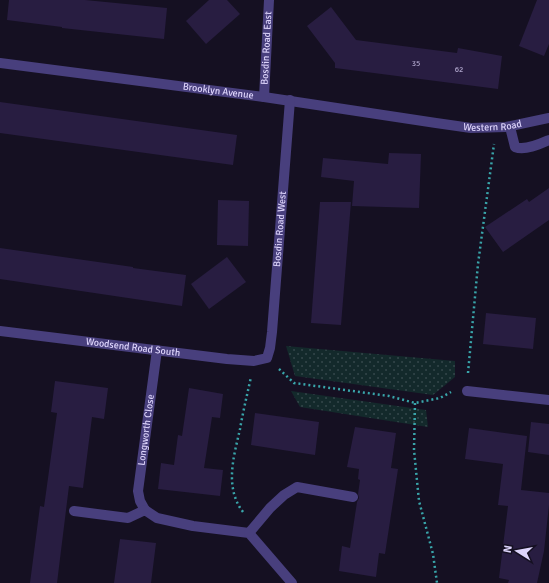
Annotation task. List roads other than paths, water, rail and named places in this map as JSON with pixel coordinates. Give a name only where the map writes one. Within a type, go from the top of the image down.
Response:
[{"type":"street","name":"Bosdin Road East","points":[[264,96],[269,0]]},
{"type":"street","name":"Brooklyn Avenue","points":[[0,63],[264,96],[436,123]]},
{"type":"street","name":"Bosdin Road West","points":[[266,358],[270,348],[272,332],[290,100]]},
{"type":"street","name":"Western Road","points":[[436,123],[471,128],[496,128],[549,118]]},
{"type":"street","points":[[510,126],[515,147],[520,148],[537,145],[549,140]]},
{"type":"street","name":"Woodsend Road South","points":[[0,330],[254,361],[266,358]]},
{"type":"street","name":"Longworth Close","points":[[145,510],[140,501],[138,491],[157,350]]},
{"type":"street","points":[[467,392],[549,400]]},
{"type":"street","points":[[252,530],[270,508],[284,495],[297,487],[353,497]]},
{"type":"street","points":[[74,511],[128,518],[145,510],[156,518],[193,526],[252,530],[292,583]]}]
